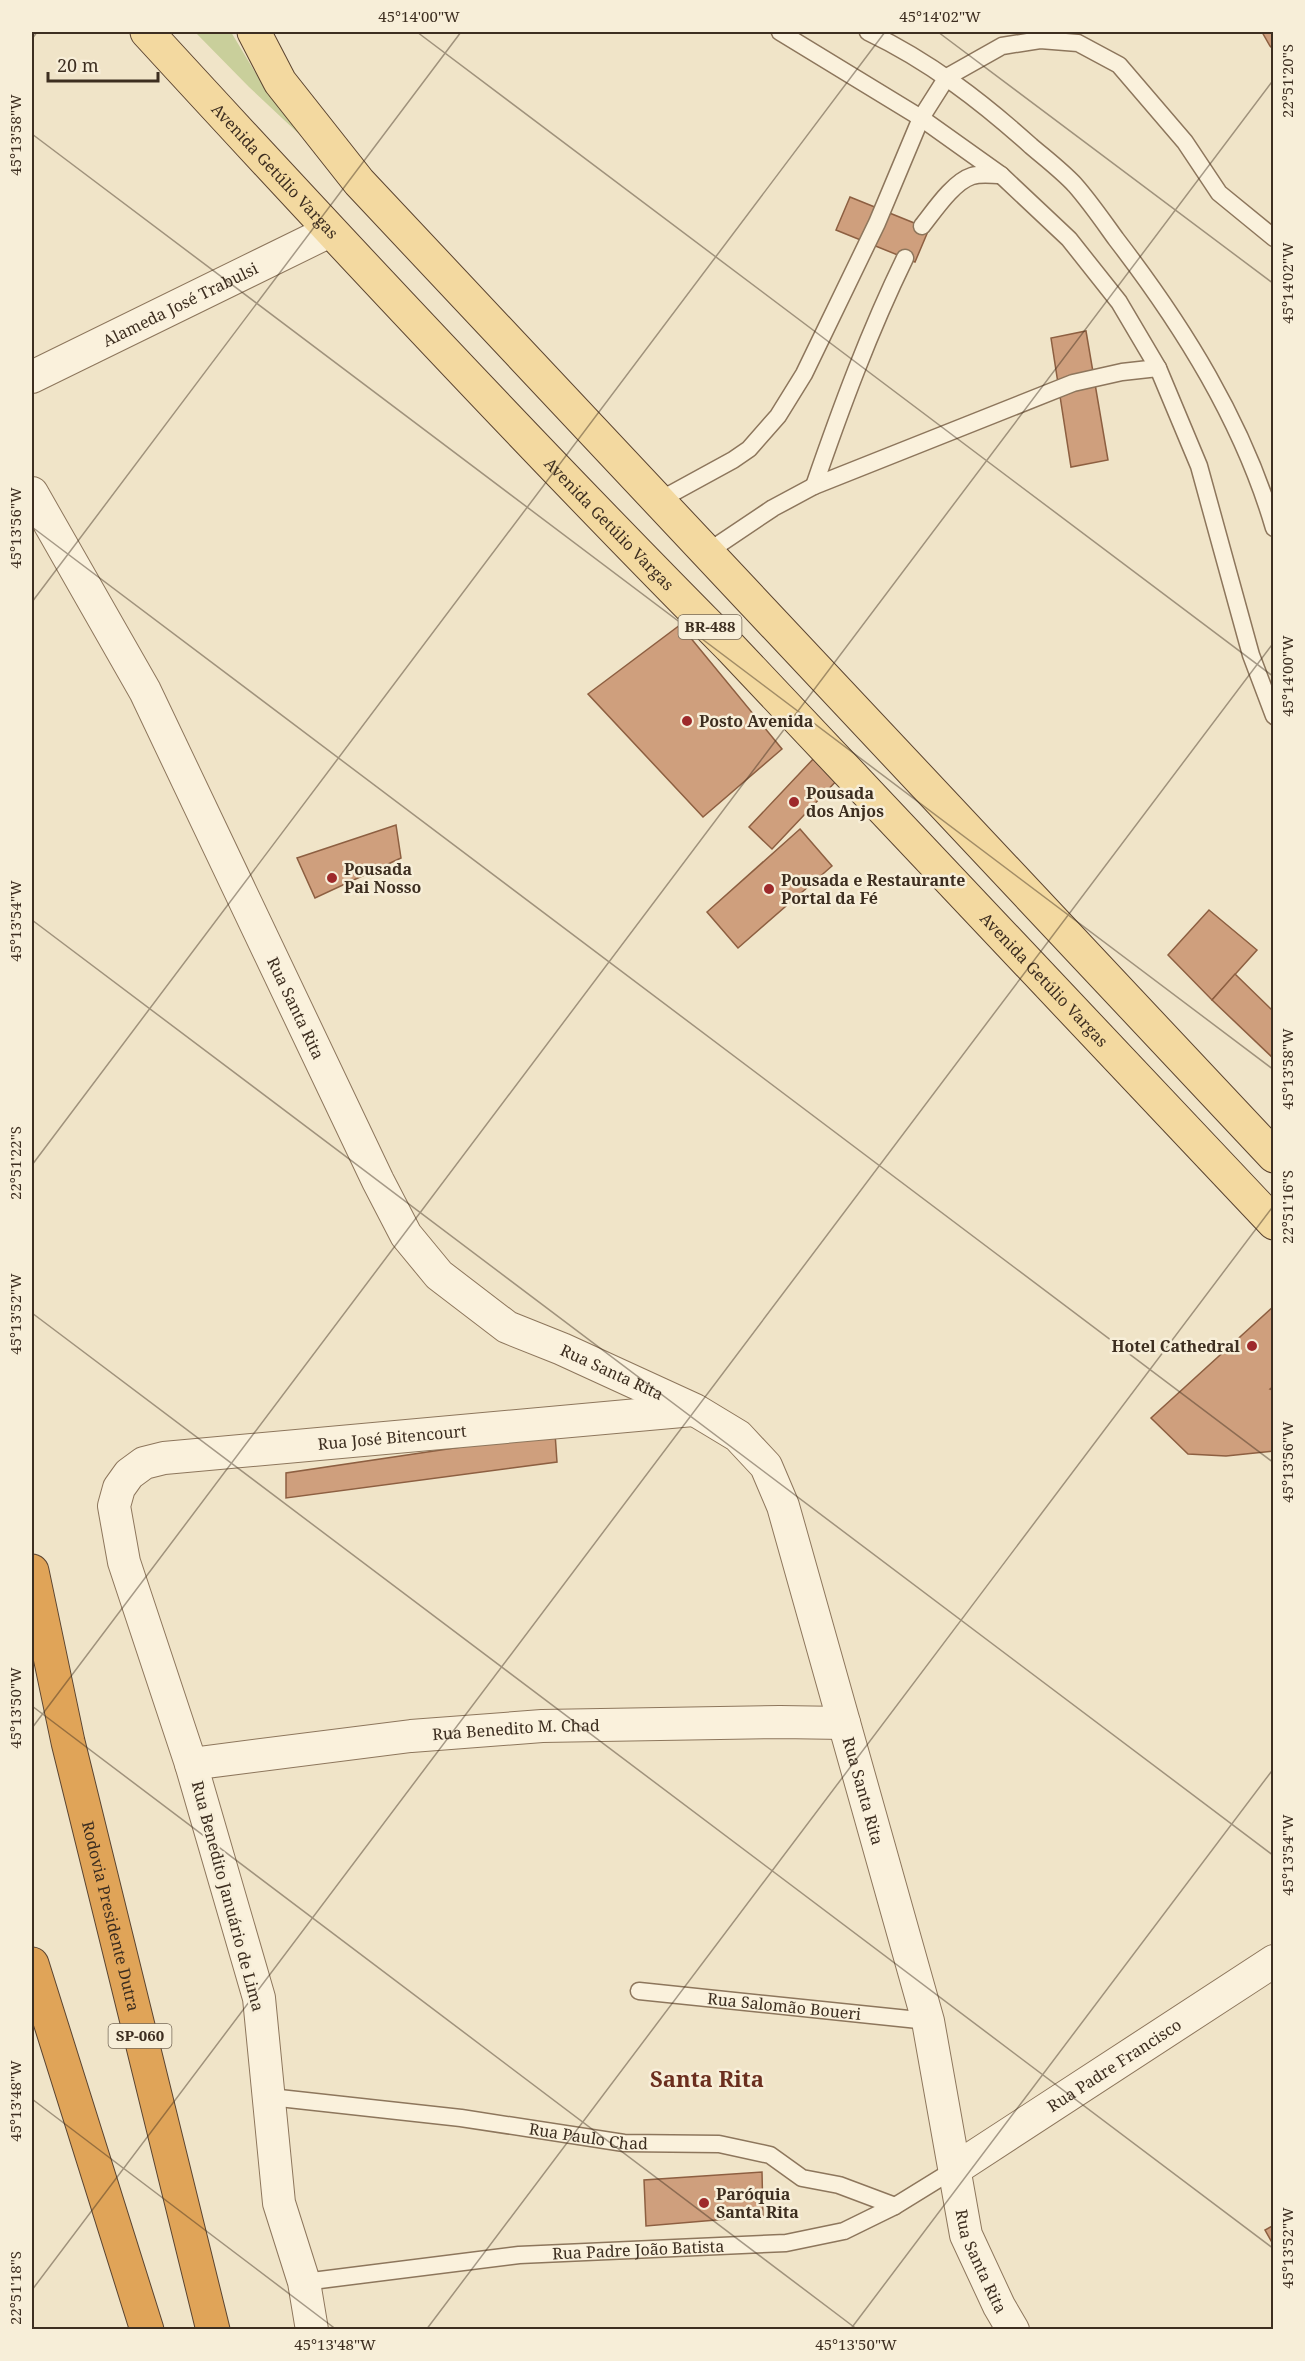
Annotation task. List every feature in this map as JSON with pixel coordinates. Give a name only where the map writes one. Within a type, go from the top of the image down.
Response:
[{"type":"highway","name":"Rodovia Presidente Dutra","points":[[32,1571],[68,1742],[213,2330]]},
{"type":"highway","points":[[32,1964],[147,2330]]},
{"type":"main road","name":"Avenida Getúlio Vargas","points":[[147,32],[330,231],[730,647],[1274,1223]]},
{"type":"main road","name":"BR-488","points":[[254,32],[280,82],[359,182],[1274,1156]]},
{"type":"main road","points":[[641,557],[706,553]]},
{"type":"street","name":"Alameda José Trabulsi","points":[[32,377],[330,231]]},
{"type":"street","name":"Rua Santa Rita","points":[[32,492],[145,691],[378,1181],[406,1235],[440,1275],[507,1327],[562,1349],[695,1410],[738,1436],[766,1467],[783,1506],[928,2021],[966,2235],[999,2306],[1013,2330]]},
{"type":"street","name":"Rua José Bitencourt","points":[[114,1506],[119,1488],[129,1474],[144,1463],[164,1458],[695,1410]]},
{"type":"street","name":"Rua Benedito Januário de Lima","points":[[114,1506],[124,1562],[191,1764],[259,1998],[279,2203],[304,2282],[312,2330]]},
{"type":"street","name":"Rua Benedito M. Chad","points":[[191,1764],[411,1736],[542,1726],[844,1723]]},
{"type":"street","name":"Rua Padre Francisco","points":[[955,2169],[1274,1961]]},
{"type":"lane","points":[[780,32],[921,118],[1001,175],[1069,239],[1119,302],[1158,368],[1199,466],[1251,655],[1274,716]]},
{"type":"lane","points":[[868,32],[892,43],[947,77],[1074,184],[1139,269],[1182,331],[1219,395],[1263,493],[1274,528]]},
{"type":"lane","points":[[658,501],[749,449],[778,416],[804,374],[820,342],[877,223],[921,118],[947,77],[1002,46],[1040,40],[1078,43],[1119,64],[1185,142],[1219,193],[1274,238]]},
{"type":"lane","points":[[922,226],[946,196],[961,182],[972,176],[1001,175]]},
{"type":"lane","points":[[814,486],[852,378],[905,258]]},
{"type":"lane","points":[[706,553],[773,508],[814,486],[1073,383],[1122,372],[1158,368]]},
{"type":"lane","name":"Rua Salomão Boueri","points":[[639,1991],[928,2021]]},
{"type":"lane","name":"Rua Paulo Chad","points":[[270,2097],[461,2118],[624,2143],[719,2144],[770,2155],[802,2178],[839,2185],[895,2206]]},
{"type":"lane","name":"Rua Padre João Batista","points":[[304,2282],[519,2255],[786,2243],[844,2231],[895,2206],[955,2169]]},
{"type":"green space","points":[[195,32],[231,32],[258,77],[299,134],[249,87]]},
{"type":"building","points":[[1262,32],[1274,32],[1274,50],[1270,46]]},
{"type":"building","points":[[850,197],[929,229],[915,262],[836,230]]},
{"type":"building","points":[[1086,331],[1108,460],[1071,467],[1051,338]]},
{"type":"building","name":"Posto Avenida","points":[[680,625],[782,749],[703,817],[588,694]]},
{"type":"building","name":"Pousada dos Anjos","points":[[816,756],[839,778],[772,849],[749,827]]},
{"type":"building","name":"Pousada Pai Nosso","points":[[396,825],[401,858],[315,898],[297,858]]},
{"type":"building","name":"Pousada e Restaurante Portal da Fé","points":[[800,829],[832,866],[738,948],[707,912]]},
{"type":"building","points":[[1209,910],[1257,950],[1212,1000],[1168,955]]},
{"type":"building","points":[[1235,974],[1274,1012],[1274,1059],[1212,1000]]},
{"type":"building","name":"Hotel Cathedral","points":[[1274,1306],[1274,1386],[1270,1389],[1274,1391],[1274,1451],[1226,1456],[1188,1454],[1151,1418]]},
{"type":"building","points":[[555,1433],[557,1462],[286,1498],[286,1473]]},
{"type":"building","name":"Paróquia Santa Rita","points":[[762,2172],[763,2216],[646,2226],[644,2180]]},
{"type":"building","points":[[1274,2225],[1274,2246],[1265,2230]]},
{"type":"place","name":"Posto Avenida","points":[[687,721]]},
{"type":"place","name":"Pousada dos Anjos","points":[[794,802]]},
{"type":"place","name":"Pousada Pai Nosso","points":[[332,878]]},
{"type":"place","name":"Pousada e Restaurante Portal da Fé","points":[[769,889]]},
{"type":"place","name":"Hotel Cathedral","points":[[1252,1346]]},
{"type":"place","name":"Paróquia Santa Rita","points":[[704,2203]]},
{"type":"district","name":"Santa Rita","points":[[707,2079]]}]
